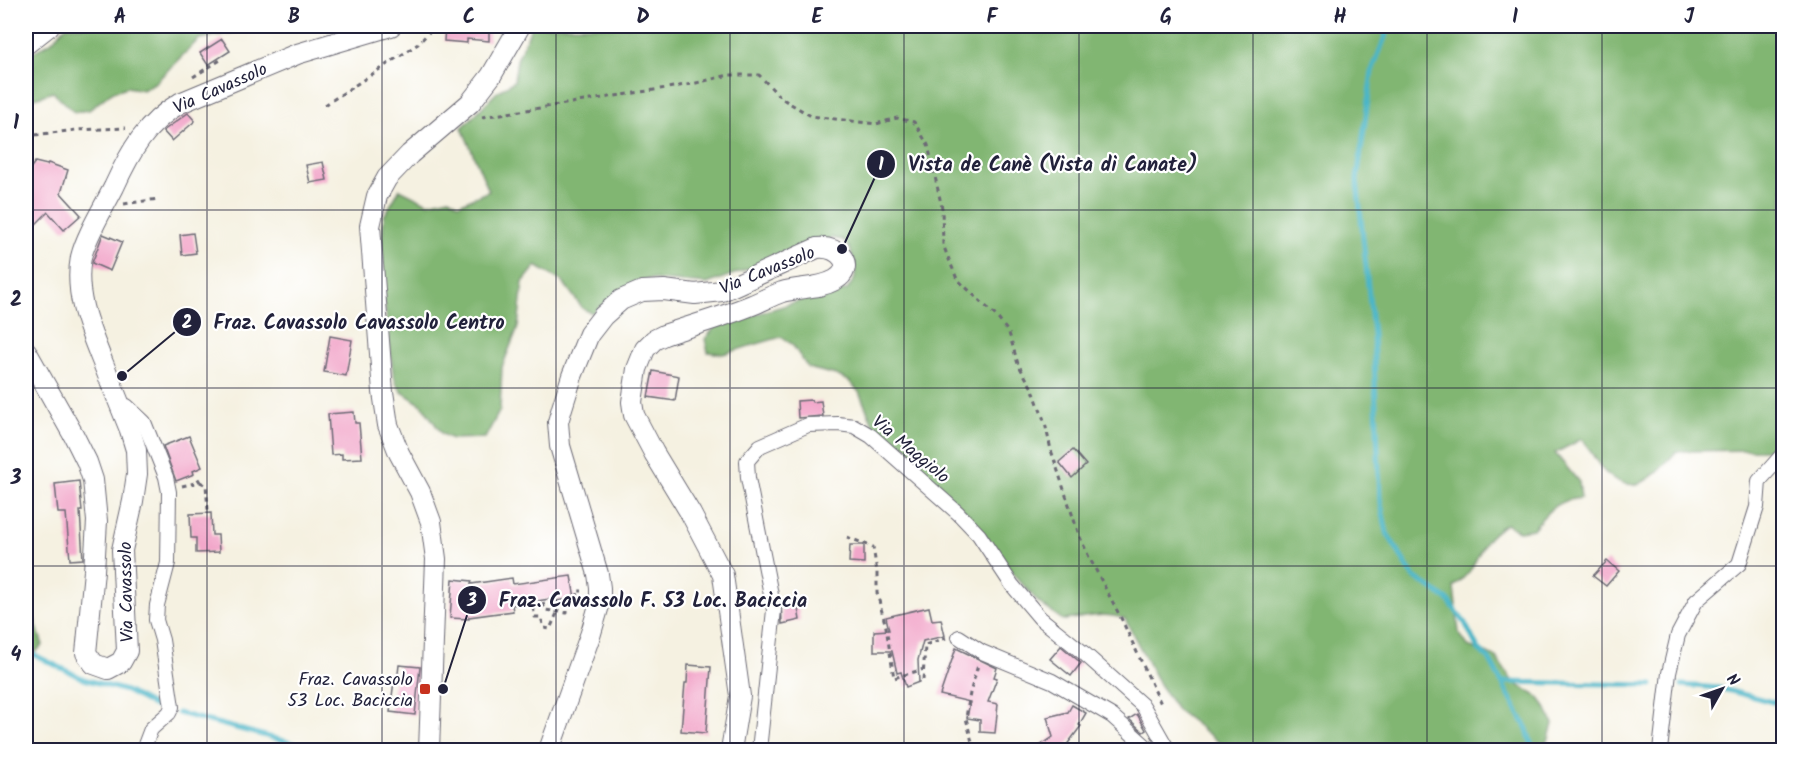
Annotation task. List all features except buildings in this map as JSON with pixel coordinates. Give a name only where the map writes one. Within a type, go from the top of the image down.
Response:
[{"type":"main road","points":[[26,44],[49,26]]},
{"type":"main road","name":"Via Cavassolo","points":[[26,351],[74,436],[93,480],[97,520],[86,653],[94,664],[108,669],[121,662],[127,651],[122,550],[137,474],[136,450],[82,309],[80,273],[85,245],[138,140],[154,122],[180,103],[297,54],[391,26]]},
{"type":"main road","points":[[429,750],[436,559],[431,522],[420,492],[399,453],[388,424],[381,381],[369,226],[377,196],[387,178],[410,154],[470,103],[491,76],[520,26]]},
{"type":"main road","name":"Via Cavassolo","points":[[549,750],[600,602],[598,574],[560,446],[558,430],[562,408],[589,334],[603,316],[621,300],[642,291],[664,290],[695,294],[722,291],[817,249],[830,248],[842,256],[843,272],[839,278],[821,286],[795,288],[776,294],[752,305],[664,335],[654,340],[645,349],[637,369],[632,402],[634,416],[691,514],[723,575],[740,696],[731,750]]},
{"type":"street","points":[[120,406],[127,406],[144,422],[166,477],[168,488],[168,563],[157,605],[156,620],[162,640],[172,707],[169,713],[151,729],[143,750]]},
{"type":"street","name":"Via Maggiolo","points":[[759,750],[774,610],[748,478],[747,461],[760,446],[808,425],[838,424],[854,426],[872,436],[958,513],[979,535],[1012,585],[1040,618],[1143,706],[1168,750]]},
{"type":"street","points":[[1660,750],[1669,673],[1678,635],[1696,602],[1739,564],[1757,507],[1759,481],[1784,453]]},
{"type":"street","points":[[959,638],[982,652],[1052,681],[1112,716],[1150,750]]},
{"type":"path","points":[[325,105],[418,44],[430,31],[429,26]]},
{"type":"path","points":[[453,116],[488,117],[692,84],[729,75],[759,75],[781,98],[811,116],[876,124],[897,118],[914,122],[928,145],[942,208],[943,245],[957,279],[996,316],[1009,333],[1018,364],[1033,390],[1045,423],[1051,450],[1079,535],[1121,618],[1163,711]]},
{"type":"path","points":[[26,136],[127,127],[124,133]]},
{"type":"path","points":[[121,204],[158,199]]},
{"type":"path","points":[[197,477],[206,485],[208,510]]},
{"type":"path","points":[[168,488],[200,482]]},
{"type":"path","points":[[847,537],[873,547],[877,572],[877,593],[886,627],[894,678],[924,669]]},
{"type":"path","points":[[543,603],[545,610],[567,613],[567,601],[578,599],[577,591],[582,591]]},
{"type":"path","points":[[536,603],[532,603],[536,617],[541,617],[544,628],[550,629],[558,611]]},
{"type":"path","points":[[923,680],[925,645],[946,638],[959,638]]},
{"type":"path","points":[[974,750],[966,718],[970,693],[982,652]]},
{"type":"green space","points":[[66,26],[258,26],[199,39],[156,82],[143,90],[127,87],[112,92],[89,110],[74,112],[53,92],[26,101],[26,56],[51,42]]},
{"type":"green space","points":[[532,26],[1783,26],[1783,437],[1766,450],[1677,451],[1654,474],[1637,484],[1618,481],[1603,471],[1582,439],[1555,453],[1579,482],[1581,498],[1558,504],[1533,529],[1519,531],[1506,524],[1488,539],[1469,572],[1454,587],[1459,633],[1468,646],[1496,657],[1513,682],[1538,697],[1547,709],[1553,724],[1549,738],[1541,750],[1226,750],[1224,746],[1177,710],[1159,684],[1125,619],[1102,615],[1063,620],[1039,603],[1010,570],[969,515],[877,433],[859,392],[849,381],[808,368],[792,344],[781,337],[723,354],[708,352],[705,339],[715,327],[802,300],[847,290],[855,278],[855,264],[850,249],[843,240],[832,238],[707,284],[649,279],[618,292],[592,313],[583,309],[563,282],[536,266],[523,282],[518,327],[502,367],[500,410],[485,438],[452,439],[442,434],[422,405],[402,392],[393,372],[380,265],[384,216],[400,189],[428,203],[449,198],[459,204],[489,191],[462,128],[496,93],[514,81],[517,60]]},
{"type":"green space","points":[[26,595],[43,645],[26,661]]},
{"type":"waterway","points":[[1387,26],[1387,32],[1372,71],[1357,180],[1373,334],[1380,499],[1387,533],[1413,576],[1448,600],[1465,623],[1478,649],[1489,659],[1527,729],[1533,750]]},
{"type":"waterway","points":[[26,651],[84,679],[126,691],[154,706],[168,710]]},
{"type":"waterway","points":[[1501,682],[1652,685]]},
{"type":"waterway","points":[[1682,685],[1719,688],[1784,705]]},
{"type":"waterway","points":[[178,713],[319,750]]},
{"type":"place","name":"Vista de Canè (Vista di Canate)","points":[[842,249]]},
{"type":"place","name":"Fraz. Cavassolo Cavassolo Centro","points":[[122,376]]},
{"type":"place","name":"Fraz. Cavassolo 53 Loc. Baciccia","points":[[425,689]]},
{"type":"place","name":"Fraz. Cavassolo F. 53 Loc. Baciccia","points":[[443,689]]}]
